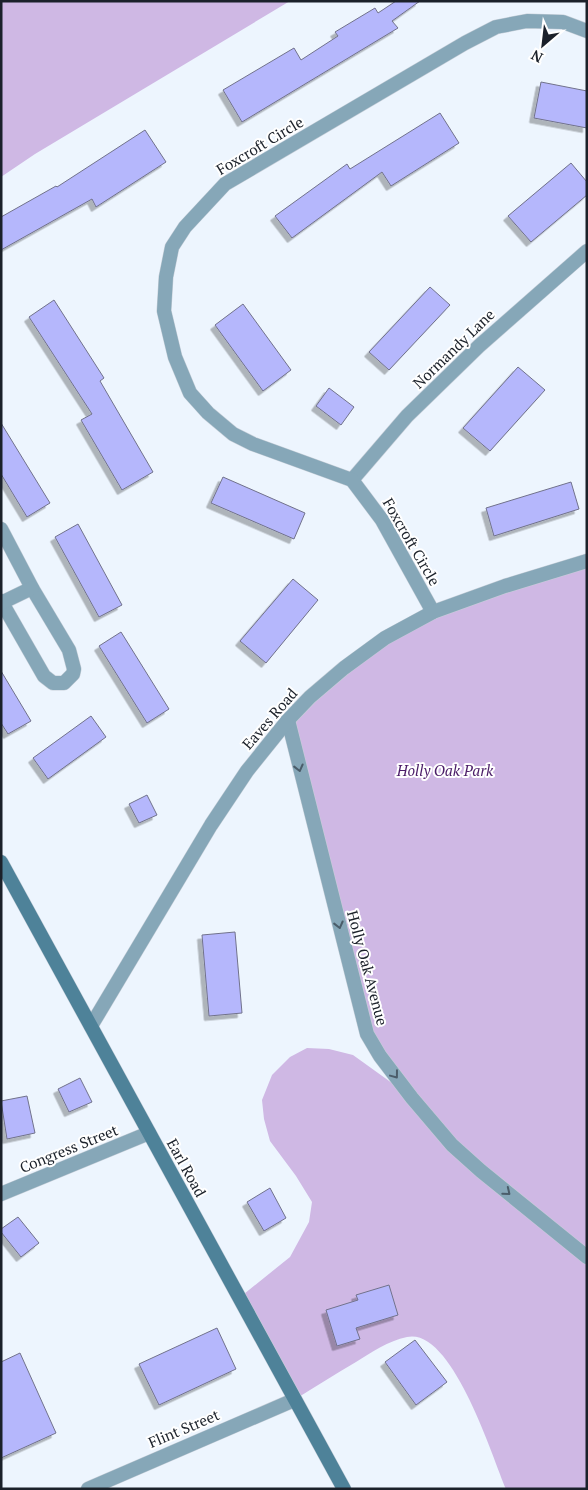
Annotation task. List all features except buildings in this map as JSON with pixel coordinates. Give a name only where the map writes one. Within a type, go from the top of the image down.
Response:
[{"type":"main road","name":"Earl Road","points":[[1,862],[344,1489]]},
{"type":"street","name":"Foxcroft Circle","points":[[433,612],[382,520],[352,480],[253,444],[240,437],[208,413],[190,393],[174,356],[164,311],[166,277],[172,247],[185,227],[225,184],[465,42],[496,26],[527,21],[563,22],[587,31]]},
{"type":"street","name":"Normandy Lane","points":[[352,480],[408,416],[479,346],[587,251]]},
{"type":"street","points":[[1,529],[32,588],[69,650],[74,663],[73,674],[64,682],[53,683],[44,676],[2,602],[32,588]]},
{"type":"street","name":"Eaves Road","points":[[91,1026],[211,825],[247,771],[288,720],[310,698],[344,668],[384,638],[433,612],[505,586],[587,561]]},
{"type":"street","name":"Holly Oak Avenue","points":[[288,720],[367,1034],[380,1056],[452,1145],[587,1257]]},
{"type":"street","name":"Congress Street","points":[[1,1194],[149,1133]]},
{"type":"street","name":"Flint Street","points":[[88,1489],[294,1400]]},
{"type":"green space","points":[[1,1],[290,1],[35,154],[1,177]]},
{"type":"green space","name":"Holly Oak Park","points":[[587,561],[587,1489],[506,1489],[468,1397],[454,1372],[439,1352],[424,1339],[407,1337],[387,1344],[294,1400],[239,1298],[290,1257],[309,1222],[312,1202],[296,1176],[270,1141],[264,1119],[262,1100],[272,1075],[290,1057],[307,1048],[329,1049],[353,1055],[410,1096],[367,1034],[288,720],[310,697],[433,612]]}]
